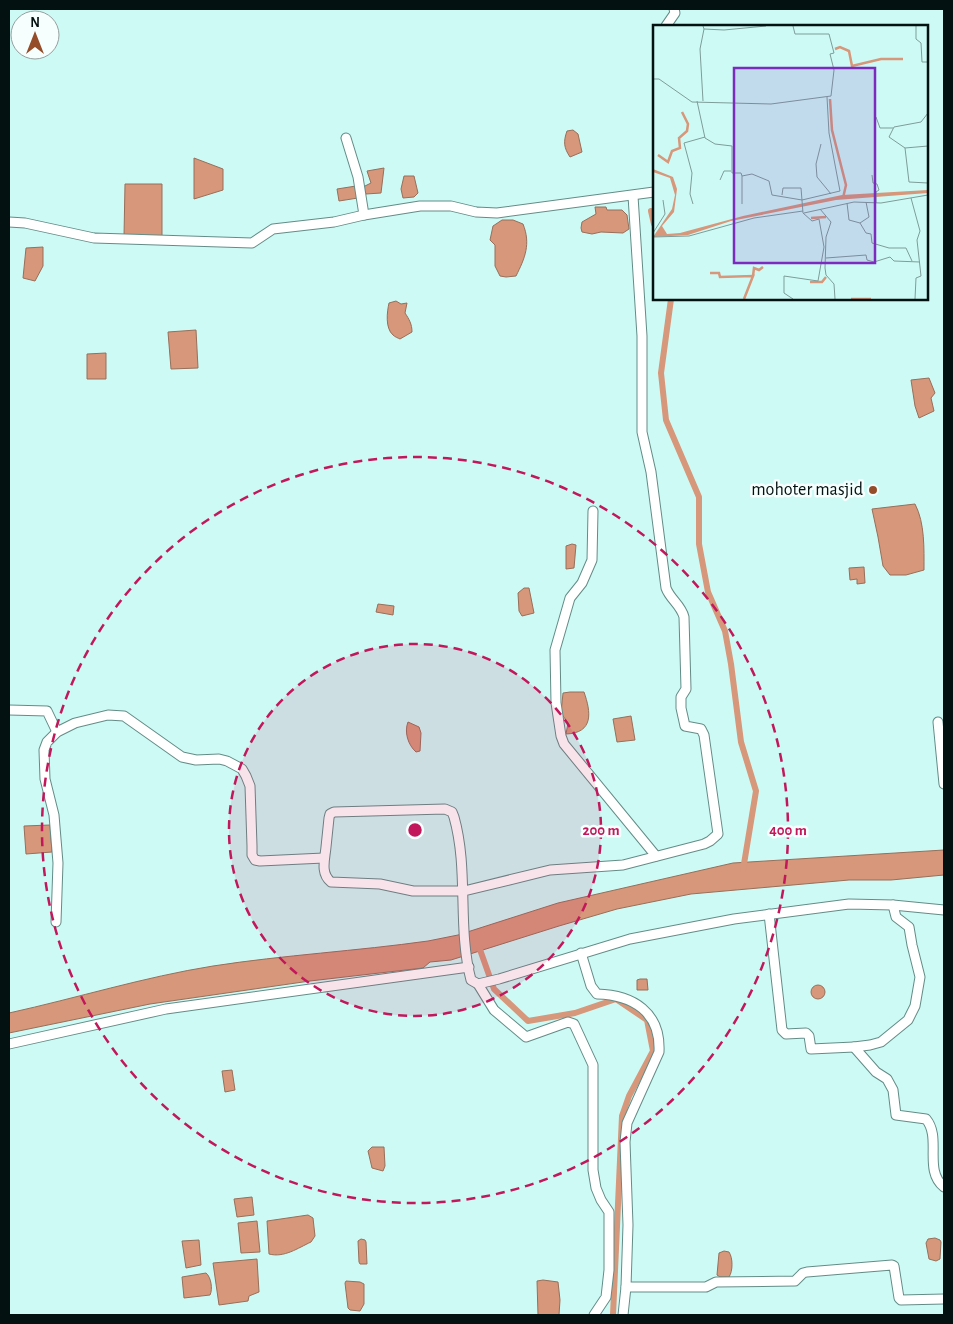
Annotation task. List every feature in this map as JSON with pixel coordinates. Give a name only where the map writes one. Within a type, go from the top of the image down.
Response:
[{"type":"street","points":[[667,25],[675,12],[674,9]]},
{"type":"street","points":[[346,138],[358,177],[364,215]]},
{"type":"street","points":[[9,222],[25,223],[94,238],[252,243],[273,229],[334,222],[410,207],[438,205],[459,207],[476,212],[497,213],[653,192]]},
{"type":"street","points":[[633,196],[642,336],[643,438],[651,472],[666,588],[684,617],[686,688],[680,697],[682,717],[687,727],[698,728],[702,731],[718,834],[710,842],[623,865],[550,870],[464,891],[413,891],[380,884],[331,882],[326,878],[324,858],[326,855],[329,818],[332,813],[445,809],[452,812],[463,860],[464,891],[464,926],[471,980],[481,984],[581,953],[646,936],[769,914],[849,904],[893,905],[944,910]]},
{"type":"street","points":[[593,511],[592,560],[582,583],[570,598],[555,650],[556,703],[561,736],[564,744],[656,856]]},
{"type":"street","points":[[9,710],[46,711],[57,732]]},
{"type":"street","points":[[56,922],[58,863],[54,824],[43,762],[44,750],[47,742],[57,732],[88,719],[117,715],[124,716],[182,757],[196,760],[219,759],[235,765],[246,776],[250,786],[252,855],[255,860],[324,858]]},
{"type":"street","points":[[938,722],[944,784]]},
{"type":"street","points":[[769,914],[782,1030],[786,1034],[806,1033],[809,1036],[810,1048],[854,1047],[881,1042],[908,1020],[915,1006],[920,976],[909,927],[896,917],[893,905]]},
{"type":"street","points":[[581,953],[591,986],[596,994],[613,995],[641,1006],[652,1020],[659,1041],[659,1052],[627,1123],[625,1142],[628,1225],[623,1315]]},
{"type":"street","points":[[9,1044],[166,1008],[468,962]]},
{"type":"street","points":[[481,984],[494,1010],[526,1037],[568,1022],[574,1024],[590,1058],[594,1107],[593,1170],[596,1188],[609,1212],[610,1238],[606,1297],[594,1315]]},
{"type":"street","points":[[854,1047],[876,1072],[886,1079],[893,1090],[896,1115],[926,1119],[932,1126],[933,1167],[938,1182],[944,1187]]},
{"type":"street","points":[[626,1287],[706,1287],[716,1282],[795,1281],[803,1273],[807,1272],[892,1265],[894,1266],[899,1298],[901,1300],[944,1299]]},
{"type":"shaded area","points":[[573,130],[578,134],[582,152],[570,157],[565,148],[565,138],[567,131]]},
{"type":"shaded area","points":[[194,158],[223,169],[223,190],[194,199]]},
{"type":"shaded area","points":[[384,168],[381,193],[366,194],[363,187],[371,183],[367,171]]},
{"type":"shaded area","points":[[404,176],[414,176],[418,193],[414,197],[403,198],[401,189]]},
{"type":"shaded area","points":[[125,184],[162,184],[162,236],[124,236]]},
{"type":"shaded area","points":[[356,186],[358,198],[339,201],[337,189]]},
{"type":"shaded area","points":[[595,207],[606,207],[607,210],[622,210],[627,215],[629,229],[623,233],[601,232],[592,234],[582,232],[582,222],[596,214]]},
{"type":"shaded area","points":[[502,220],[513,220],[523,224],[527,238],[526,251],[516,276],[500,276],[495,266],[495,245],[490,240],[493,226]]},
{"type":"shaded area","points":[[43,247],[43,266],[35,281],[23,278],[26,248]]},
{"type":"shaded area","points":[[396,301],[401,304],[407,303],[405,313],[412,329],[412,332],[400,339],[390,332],[387,315],[389,303]]},
{"type":"shaded area","points":[[196,330],[198,368],[171,369],[168,332]]},
{"type":"shaded area","points":[[106,353],[106,379],[87,379],[87,354]]},
{"type":"shaded area","points":[[929,378],[935,393],[931,398],[934,411],[919,418],[911,380]]},
{"type":"shaded area","points":[[915,504],[921,519],[924,570],[906,575],[890,575],[883,566],[872,509]]},
{"type":"shaded area","points":[[576,545],[574,568],[566,569],[566,546]]},
{"type":"shaded area","points":[[864,567],[865,583],[857,584],[857,579],[850,580],[849,568]]},
{"type":"shaded area","points":[[524,588],[529,588],[534,613],[522,616],[519,611],[518,593]]},
{"type":"shaded area","points":[[378,604],[394,606],[393,615],[376,612]]},
{"type":"shaded area","points":[[584,692],[589,714],[586,726],[582,730],[566,734],[568,723],[561,713],[563,693]]},
{"type":"shaded area","points":[[631,716],[635,740],[617,742],[613,719]]},
{"type":"shaded area","points":[[408,722],[419,727],[421,733],[420,751],[416,752],[409,742],[406,730]]},
{"type":"shaded area","points":[[50,825],[52,852],[26,854],[24,826]]},
{"type":"shaded area","points":[[944,850],[944,875],[891,880],[849,880],[691,894],[617,909],[451,960],[430,962],[423,968],[310,981],[150,1004],[9,1033],[9,1013],[136,982],[240,962],[428,941],[458,935],[558,903],[733,863]]},
{"type":"shaded area","points":[[647,979],[648,990],[637,990],[637,980]]},
{"type":"shaded area","points":[[818,985],[823,987],[825,992],[823,997],[818,999],[813,997],[811,992],[813,987]]},
{"type":"shaded area","points":[[232,1070],[235,1090],[225,1092],[222,1071]]},
{"type":"shaded area","points":[[372,1147],[384,1147],[385,1166],[383,1171],[372,1168],[368,1151]]},
{"type":"shaded area","points":[[252,1197],[254,1215],[237,1217],[234,1199]]},
{"type":"shaded area","points":[[308,1215],[313,1218],[315,1236],[311,1242],[285,1254],[269,1254],[267,1221]]},
{"type":"shaded area","points":[[257,1221],[260,1252],[241,1253],[238,1223]]},
{"type":"shaded area","points":[[935,1238],[941,1242],[940,1259],[936,1261],[929,1259],[926,1243],[928,1239]]},
{"type":"shaded area","points":[[361,1239],[366,1242],[367,1264],[360,1264],[359,1262],[358,1241]]},
{"type":"shaded area","points":[[199,1240],[201,1265],[186,1268],[182,1241]]},
{"type":"shaded area","points":[[729,1252],[732,1261],[729,1277],[717,1275],[719,1253]]},
{"type":"shaded area","points":[[257,1259],[259,1292],[249,1296],[248,1301],[219,1305],[213,1263]]},
{"type":"shaded area","points":[[206,1273],[211,1283],[210,1295],[184,1298],[182,1277]]},
{"type":"shaded area","points":[[346,1281],[364,1284],[364,1304],[360,1311],[348,1308]]},
{"type":"shaded area","points":[[537,1281],[558,1282],[559,1315],[538,1315]]},
{"type":"waterway","points":[[651,211],[653,220]]},
{"type":"waterway","points":[[671,300],[661,373],[666,420],[699,497],[699,544],[708,592],[725,631],[741,742],[756,791],[743,870]]},
{"type":"waterway","points":[[478,944],[494,989],[528,1021],[575,1013],[616,999],[647,1020],[653,1051],[629,1096],[622,1116],[613,1315]]},
{"type":"place","name":"mohoter masjid","points":[[873,490]]}]
